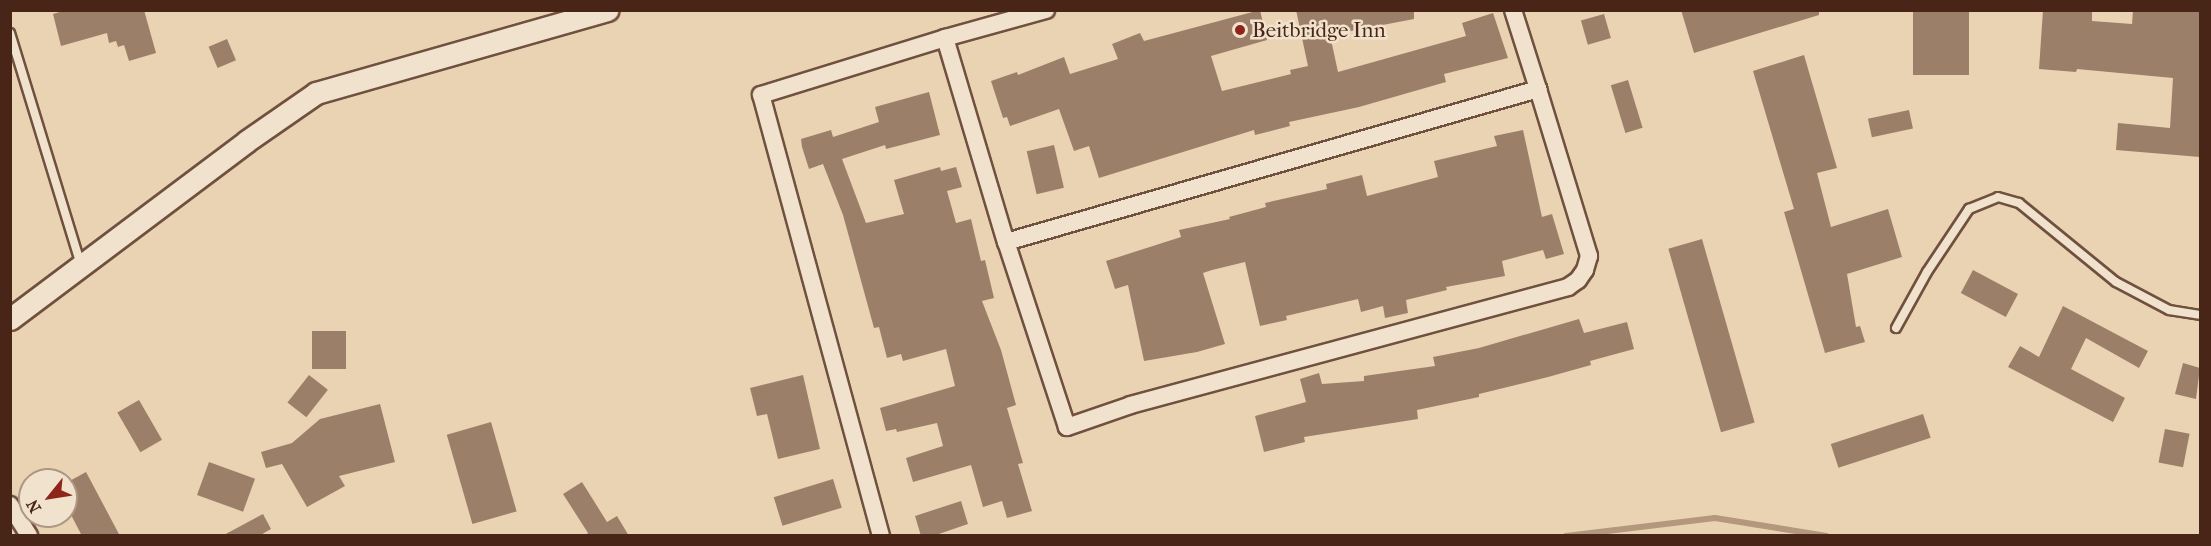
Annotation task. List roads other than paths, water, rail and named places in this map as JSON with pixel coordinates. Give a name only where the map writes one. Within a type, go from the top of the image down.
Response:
[{"type":"street","points":[[10,319],[247,141],[316,93],[607,10]]},
{"type":"street","points":[[881,536],[761,95],[945,38],[1046,10]]},
{"type":"street","points":[[945,38],[1006,242],[1067,427],[1131,405],[1568,287],[1585,270],[1589,256],[1513,10]]},
{"type":"street","points":[[1006,242],[1538,89]]},
{"type":"street","points":[[10,505],[26,535]]},
{"type":"lane","points":[[10,33],[81,266]]},
{"type":"lane","points":[[1896,328],[1927,272],[1969,209],[1998,197],[2019,203],[2116,282],[2169,310],[2200,315]]},
{"type":"waterway","points":[[1566,536],[1715,518],[1827,536]]},
{"type":"place","name":"Beitbridge Inn","points":[[1240,30]]}]
